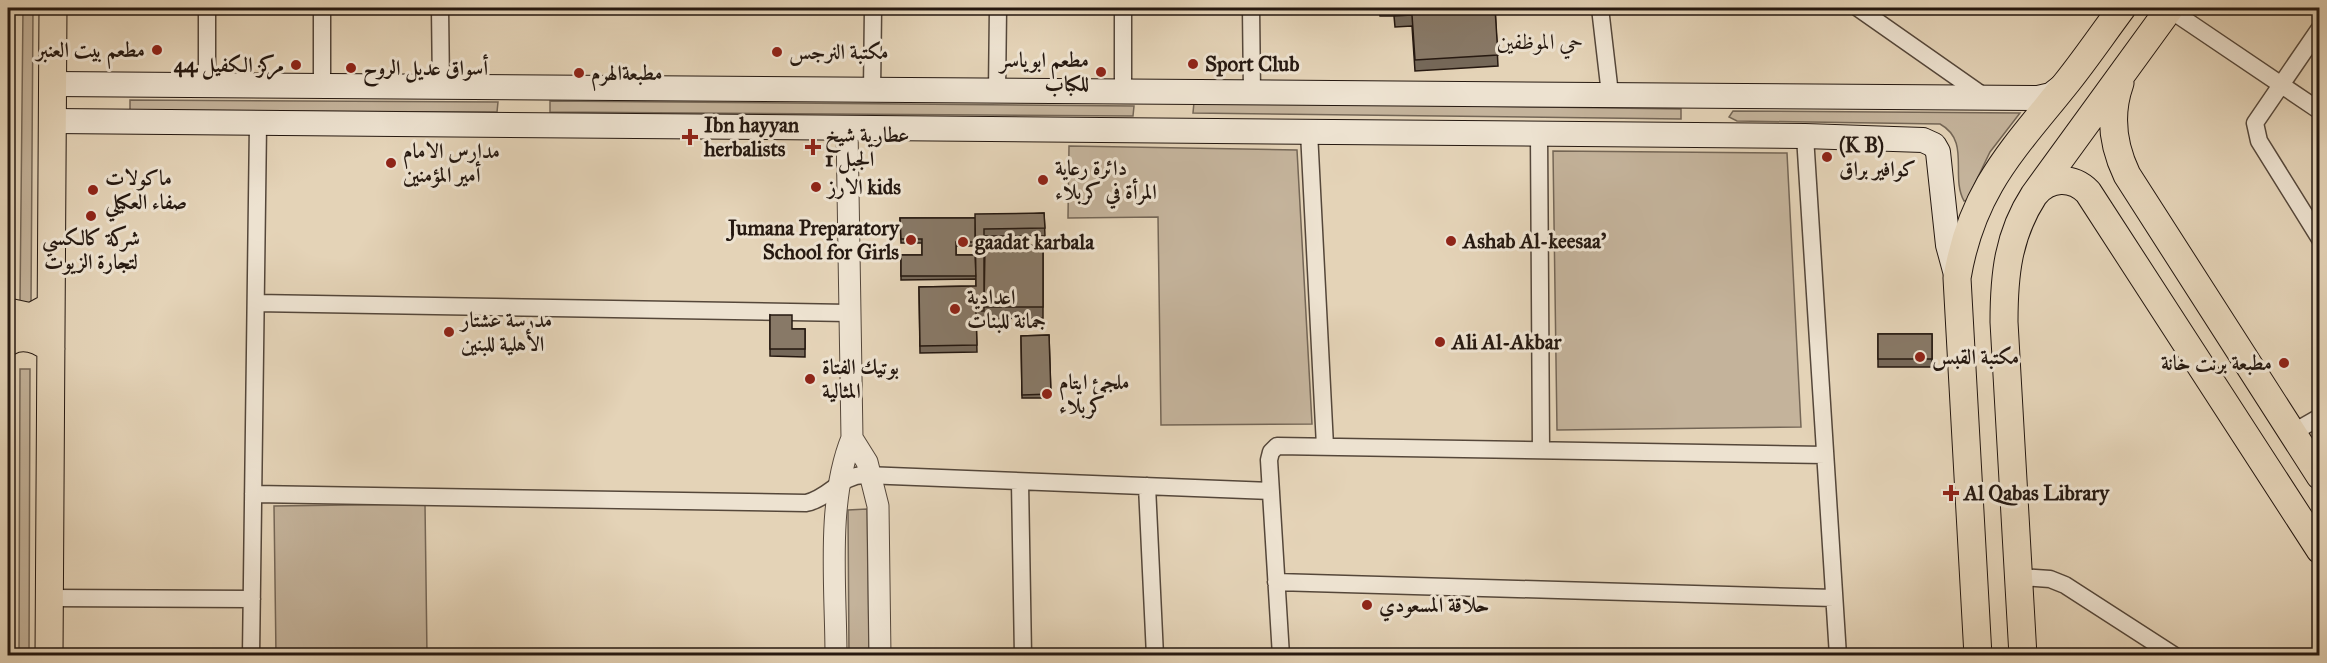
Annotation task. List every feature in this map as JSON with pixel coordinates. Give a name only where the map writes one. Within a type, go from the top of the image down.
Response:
[{"type":"main road","points":[[49,656],[53,8]]},
{"type":"main road","points":[[1957,278],[1968,231],[1987,186],[2010,152],[2068,81],[2122,8]]},
{"type":"main road","points":[[2023,656],[2007,396],[2004,322],[2006,263],[2016,227],[2034,195],[2170,8]]},
{"type":"main road","points":[[2127,68],[2119,86],[2114,116],[2114,136],[2122,166],[2319,476]]},
{"type":"main road","points":[[52,84],[207,87],[2043,98],[2055,93],[2068,81]]},
{"type":"main road","points":[[129,122],[120,114],[117,103],[122,92],[133,86]]},
{"type":"main road","points":[[500,126],[509,112],[509,103],[501,89]]},
{"type":"main road","points":[[545,89],[537,103],[539,120],[545,126]]},
{"type":"main road","points":[[1129,93],[1142,99],[1147,116],[1139,131]]},
{"type":"main road","points":[[1180,131],[1173,116],[1174,107],[1184,93]]},
{"type":"main road","points":[[1690,96],[1699,111],[1696,128],[1690,135]]},
{"type":"main road","points":[[1731,96],[1725,103],[1722,120],[1731,135]]},
{"type":"main road","points":[[52,122],[1731,135],[1923,140],[1934,145],[1938,152],[1948,245],[1957,278],[1978,656]]},
{"type":"main road","points":[[2034,195],[2049,183],[2063,180],[2077,183],[2088,192],[2319,550]]},
{"type":"main road","points":[[8,312],[31,317],[51,306]]},
{"type":"main road","points":[[8,342],[27,337],[42,342],[51,349]]},
{"type":"main road","points":[[1963,390],[1970,398],[1989,405],[2007,396]]},
{"type":"main road","points":[[1967,444],[1980,429],[2001,428],[2010,433]]},
{"type":"street","points":[[207,8],[207,87]]},
{"type":"street","points":[[322,8],[322,87]]},
{"type":"street","points":[[440,8],[441,88]]},
{"type":"street","points":[[872,91],[873,8]]},
{"type":"street","points":[[997,92],[998,8]]},
{"type":"street","points":[[1123,8],[1129,93]]},
{"type":"street","points":[[1251,8],[1252,93]]},
{"type":"street","points":[[1600,8],[1610,94]]},
{"type":"street","points":[[1858,8],[1985,98]]},
{"type":"street","points":[[2170,8],[2319,111]]},
{"type":"street","points":[[2319,28],[2258,114],[2255,123],[2259,141],[2319,239]]},
{"type":"street","points":[[251,656],[258,124]]},
{"type":"street","points":[[836,656],[838,485],[852,438],[848,128]]},
{"type":"street","points":[[1309,132],[1325,446]]},
{"type":"street","points":[[1539,134],[1541,450]]},
{"type":"street","points":[[1805,136],[1838,656]]},
{"type":"street","points":[[256,303],[849,313]]},
{"type":"street","points":[[2292,434],[2319,417]]},
{"type":"street","points":[[852,438],[872,475],[878,506],[880,656]]},
{"type":"street","points":[[1281,656],[1269,460],[1274,449],[1282,445],[1825,455]]},
{"type":"street","points":[[253,494],[806,503],[824,497],[850,476],[872,475],[1271,490]]},
{"type":"street","points":[[1020,482],[1023,656]]},
{"type":"street","points":[[1147,486],[1155,656]]},
{"type":"street","points":[[2019,577],[2050,579],[2065,585],[2175,656]]},
{"type":"street","points":[[1276,582],[1834,598]]},
{"type":"street","points":[[50,598],[252,599]]},
{"type":"shaded area","points":[[23,8],[33,8],[31,303],[20,303]]},
{"type":"shaded area","points":[[130,100],[498,102],[497,112],[130,111]]},
{"type":"shaded area","points":[[550,101],[1134,106],[1133,116],[550,112]]},
{"type":"shaded area","points":[[1194,102],[1681,109],[1681,119],[1193,113]]},
{"type":"shaded area","points":[[1733,111],[2020,113],[1990,152],[1967,200],[1964,201],[1960,191],[1958,149],[1949,131],[1940,124],[1737,121],[1729,117]]},
{"type":"shaded area","points":[[1069,146],[1297,150],[1312,424],[1161,425],[1158,217],[1068,218]]},
{"type":"shaded area","points":[[1553,151],[1787,153],[1801,427],[1557,430]]},
{"type":"shaded area","points":[[20,369],[30,369],[29,656],[19,655]]},
{"type":"shaded area","points":[[425,504],[427,655],[276,655],[274,506]]},
{"type":"shaded area","points":[[867,509],[869,655],[849,655],[848,510]]},
{"type":"building","points":[[1394,8],[1495,8],[1498,55],[1415,60],[1412,15],[1395,16]]},
{"type":"building","points":[[1044,213],[1045,228],[984,229],[984,311],[976,311],[977,345],[920,346],[919,287],[976,286],[975,214]]},
{"type":"building","points":[[900,218],[975,218],[975,242],[956,242],[956,255],[975,255],[976,276],[901,276],[901,255],[922,255],[922,239],[901,239]]},
{"type":"building","points":[[1043,245],[1043,307],[984,307],[985,246]]},
{"type":"building","points":[[770,315],[792,315],[792,329],[805,329],[805,349],[770,349]]},
{"type":"building","points":[[1878,334],[1932,334],[1932,359],[1878,359]]},
{"type":"building","points":[[1049,335],[1051,394],[1022,395],[1021,336]]},
{"type":"place","name":"مطعم بيت العنبر","points":[[157,50]]},
{"type":"place","name":"مكتبة النرجس","points":[[777,52]]},
{"type":"place","name":"Sport Club","points":[[1193,64]]},
{"type":"place","name":"مركز الكفيل 44","points":[[296,65]]},
{"type":"place","name":"أسواق عديل الروح","points":[[351,68]]},
{"type":"place","name":"مطعم ابوياسر للكباب","points":[[1101,72]]},
{"type":"place","name":"مطبعةالهرم","points":[[579,73]]},
{"type":"place","name":"Ibn hayyan herbalists","points":[[690,137]]},
{"type":"place","name":"عطارية شيخ الجبل 1","points":[[813,147]]},
{"type":"place","name":"(K B) كوافير براق","points":[[1827,157]]},
{"type":"place","name":"مدارس الامام أمير المؤمنين","points":[[391,163]]},
{"type":"place","name":"دائرة رعاية المرأة في كربلاء","points":[[1043,180]]},
{"type":"place","name":"الارز kids","points":[[816,187]]},
{"type":"place","name":"ماكولات صفاء العكيلي","points":[[93,190]]},
{"type":"place","name":"شركة كالكسي لتجارة الزيوت","points":[[91,216]]},
{"type":"place","name":"Jumana Preparatory School for Girls","points":[[911,240]]},
{"type":"place","name":"Ashab Al-keesaa'","points":[[1451,241]]},
{"type":"place","name":"gaadat karbala","points":[[963,242]]},
{"type":"place","name":"اعدادية جمانة للبنات","points":[[955,309]]},
{"type":"place","name":"مدرسة عشتار الأهلية للبنين","points":[[449,332]]},
{"type":"place","name":"Ali Al-Akbar","points":[[1440,342]]},
{"type":"place","name":"مكتبة القبس","points":[[1920,357]]},
{"type":"place","name":"مطبعة برنت خانة","points":[[2284,363]]},
{"type":"place","name":"بوتيك الفتاة المثالية","points":[[810,379]]},
{"type":"place","name":"ملجئ ايتام كربلاء","points":[[1047,394]]},
{"type":"place","name":"Al Qabas Library","points":[[1951,493]]},
{"type":"place","name":"حلاقة المسعودي","points":[[1367,605]]},
{"type":"district","name":"حي الموظفين","points":[[1540,41]]}]
